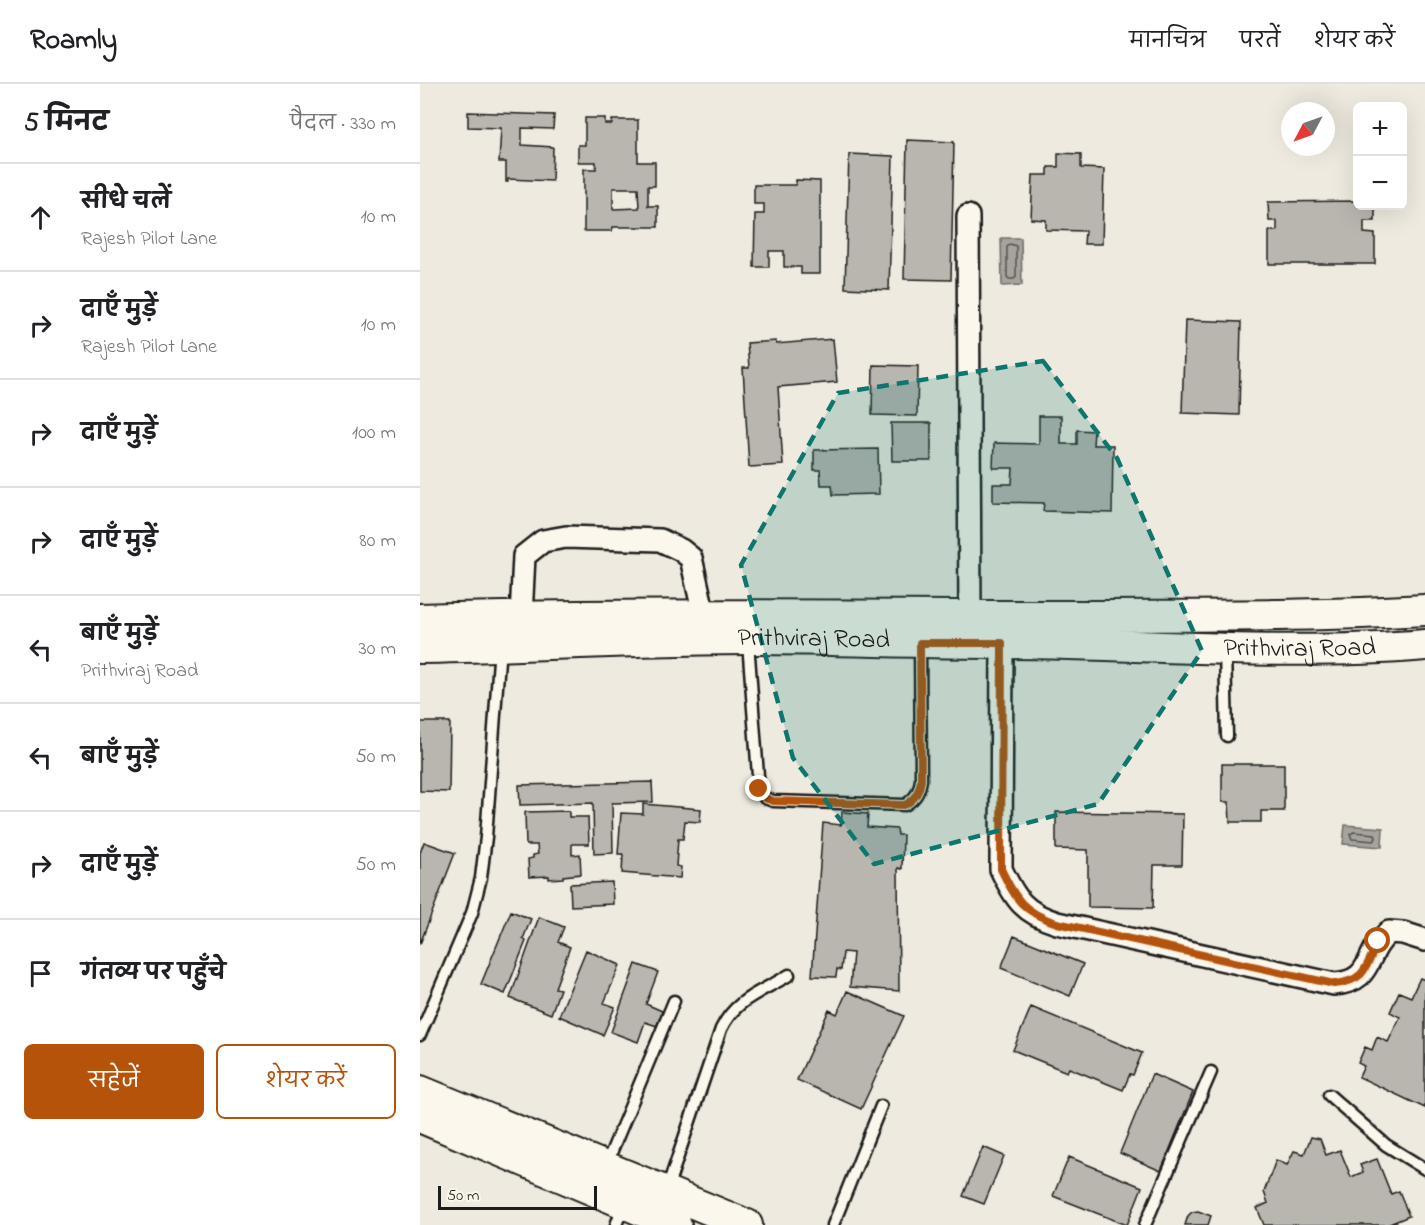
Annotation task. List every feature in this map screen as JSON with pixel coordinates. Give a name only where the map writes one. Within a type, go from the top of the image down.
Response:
[{"type":"main road","name":"Prithviraj Road","points":[[420,648],[500,646],[705,628],[970,617],[1230,615],[1425,610]]},
{"type":"main road","name":"Prithviraj Road","points":[[420,619],[521,617],[705,628],[748,639],[1002,643],[1225,650],[1373,650],[1425,645]]},
{"type":"main road","points":[[421,1113],[601,1179],[664,1208],[747,1225]]},
{"type":"main road","points":[[601,1179],[620,1214],[664,1208]]},
{"type":"street","points":[[968,216],[970,617]]},
{"type":"street","points":[[521,617],[524,556],[543,541],[566,537],[660,540],[681,550],[691,558],[705,628]]},
{"type":"street","points":[[1002,643],[1001,869],[1012,893],[1022,906],[1039,918],[1334,984],[1350,982],[1363,974],[1378,941],[1389,932],[1403,933],[1425,940]]},
{"type":"lane","points":[[748,639],[759,789],[765,798],[773,801],[905,805],[914,800],[920,791],[920,643]]},
{"type":"lane","points":[[420,1035],[472,913],[481,878],[500,646]]},
{"type":"lane","points":[[1225,650],[1227,736]]},
{"type":"lane","points":[[664,1208],[728,1015],[751,995],[789,975]]},
{"type":"lane","points":[[601,1179],[674,1001]]},
{"type":"lane","points":[[1145,1225],[1211,1072]]},
{"type":"lane","points":[[1329,1095],[1386,1145],[1425,1169]]},
{"type":"lane","points":[[833,1225],[882,1106]]},
{"type":"highlighted area","points":[[1043,361],[1117,458],[1202,651],[1098,804],[874,864],[793,758],[741,565],[838,393]]},
{"type":"water","points":[[1001,238],[1021,238],[1022,285],[1002,286]]},
{"type":"water","points":[[1345,825],[1383,828],[1382,847],[1343,844]]},
{"type":"building","points":[[468,112],[554,115],[553,129],[522,128],[522,145],[553,147],[552,181],[508,179],[506,182],[506,162],[499,162],[501,128],[468,127]]},
{"type":"building","points":[[585,118],[605,118],[605,124],[612,124],[612,120],[638,120],[638,162],[655,162],[655,186],[648,186],[648,206],[658,206],[658,227],[613,227],[612,231],[584,231],[584,169],[596,169],[596,162],[578,162],[578,145],[585,145]],"holes":[[[613,188],[638,188],[639,208],[613,209]]]},
{"type":"building","points":[[907,140],[954,142],[951,280],[904,279]]},
{"type":"building","points":[[1058,153],[1081,154],[1081,168],[1104,169],[1102,244],[1084,244],[1085,231],[1046,230],[1046,220],[1031,219],[1033,175],[1048,175],[1048,167],[1058,167]]},
{"type":"building","points":[[849,154],[893,156],[889,290],[845,288]]},
{"type":"building","points":[[796,180],[820,181],[820,274],[801,274],[801,267],[784,267],[784,251],[769,251],[769,267],[754,267],[755,214],[764,214],[764,204],[754,204],[754,185],[796,185]]},
{"type":"building","points":[[1353,201],[1353,210],[1375,210],[1375,221],[1364,221],[1364,233],[1375,234],[1375,264],[1269,264],[1269,231],[1277,231],[1277,221],[1269,221],[1268,202]]},
{"type":"building","points":[[1185,320],[1241,322],[1239,415],[1182,413]]},
{"type":"building","points":[[833,339],[837,382],[778,387],[783,465],[749,467],[743,368],[749,368],[747,343],[776,341],[776,344]]},
{"type":"building","points":[[873,365],[918,366],[917,416],[872,415]]},
{"type":"building","points":[[1039,416],[1061,416],[1061,444],[1077,444],[1077,430],[1094,431],[1093,445],[1113,445],[1112,513],[1043,511],[1044,503],[993,502],[993,484],[1012,484],[1013,468],[993,468],[994,443],[1039,444]]},
{"type":"building","points":[[891,423],[931,423],[931,461],[892,461]]},
{"type":"building","points":[[878,449],[879,494],[833,495],[832,485],[821,485],[820,470],[814,470],[814,450]]},
{"type":"building","points":[[420,722],[450,722],[449,792],[420,791]]},
{"type":"building","points":[[1222,764],[1284,764],[1284,811],[1261,811],[1261,822],[1230,822],[1229,802],[1222,802]]},
{"type":"building","points":[[652,782],[653,802],[612,803],[613,853],[594,854],[593,803],[520,805],[519,785]]},
{"type":"building","points":[[643,804],[701,809],[700,822],[685,821],[683,839],[678,839],[676,866],[681,867],[680,878],[622,873],[623,854],[618,854],[621,813],[643,814]]},
{"type":"building","points":[[569,811],[569,817],[588,817],[589,844],[572,844],[572,855],[580,854],[581,874],[549,879],[549,876],[529,877],[528,859],[538,854],[537,845],[526,845],[525,812]]},
{"type":"building","points":[[842,812],[868,814],[867,827],[897,829],[898,835],[903,835],[902,869],[898,868],[899,991],[850,987],[853,953],[843,952],[841,970],[837,969],[836,977],[812,976],[823,823],[841,825]]},
{"type":"building","points":[[1056,812],[1183,814],[1182,865],[1154,865],[1153,908],[1088,907],[1088,850],[1056,849]]},
{"type":"building","points":[[424,842],[455,853],[420,944],[420,853]]},
{"type":"building","points":[[612,882],[613,904],[571,906],[570,884]]},
{"type":"building","points":[[511,911],[531,919],[523,939],[526,941],[505,994],[481,984]]},
{"type":"building","points":[[539,917],[564,927],[558,942],[570,947],[555,988],[560,989],[551,1014],[510,998]]},
{"type":"building","points":[[1014,936],[1083,964],[1070,996],[1001,968]]},
{"type":"building","points":[[586,950],[620,965],[604,1003],[615,1007],[603,1035],[559,1016]]},
{"type":"building","points":[[636,964],[658,972],[646,1004],[662,1011],[657,1026],[645,1022],[638,1042],[611,1032]]},
{"type":"building","points":[[1420,978],[1425,980],[1425,1108],[1359,1077],[1364,1066],[1358,1063],[1365,1047],[1372,1050],[1377,1037],[1388,1042],[1400,1017],[1390,1012],[1399,992],[1411,997]]},
{"type":"building","points":[[847,991],[904,1016],[861,1109],[797,1080],[829,1010],[837,1014]]},
{"type":"building","points":[[1031,1007],[1142,1053],[1133,1075],[1130,1074],[1123,1090],[1069,1068],[1067,1072],[1013,1050]]},
{"type":"building","points":[[1152,1074],[1193,1092],[1161,1171],[1120,1153]]},
{"type":"building","points":[[1311,1137],[1320,1139],[1326,1155],[1340,1150],[1351,1177],[1363,1172],[1360,1165],[1377,1159],[1391,1194],[1399,1191],[1409,1216],[1387,1225],[1264,1225],[1257,1208],[1268,1203],[1264,1192],[1276,1160],[1287,1165],[1294,1151],[1304,1154]]},
{"type":"building","points":[[983,1147],[1004,1156],[984,1204],[963,1196]]},
{"type":"building","points":[[1069,1157],[1142,1187],[1127,1225],[1053,1196]]},
{"type":"building","points":[[1198,1211],[1211,1216],[1208,1225],[1185,1225],[1188,1216]]},
{"type":"route","points":[[759,789],[765,798],[773,801],[905,805],[914,800],[920,791],[921,780],[920,643],[1002,643],[1001,869],[1012,893],[1022,906],[1039,918],[1057,923],[1334,984],[1350,982],[1363,974],[1378,941]]}]
